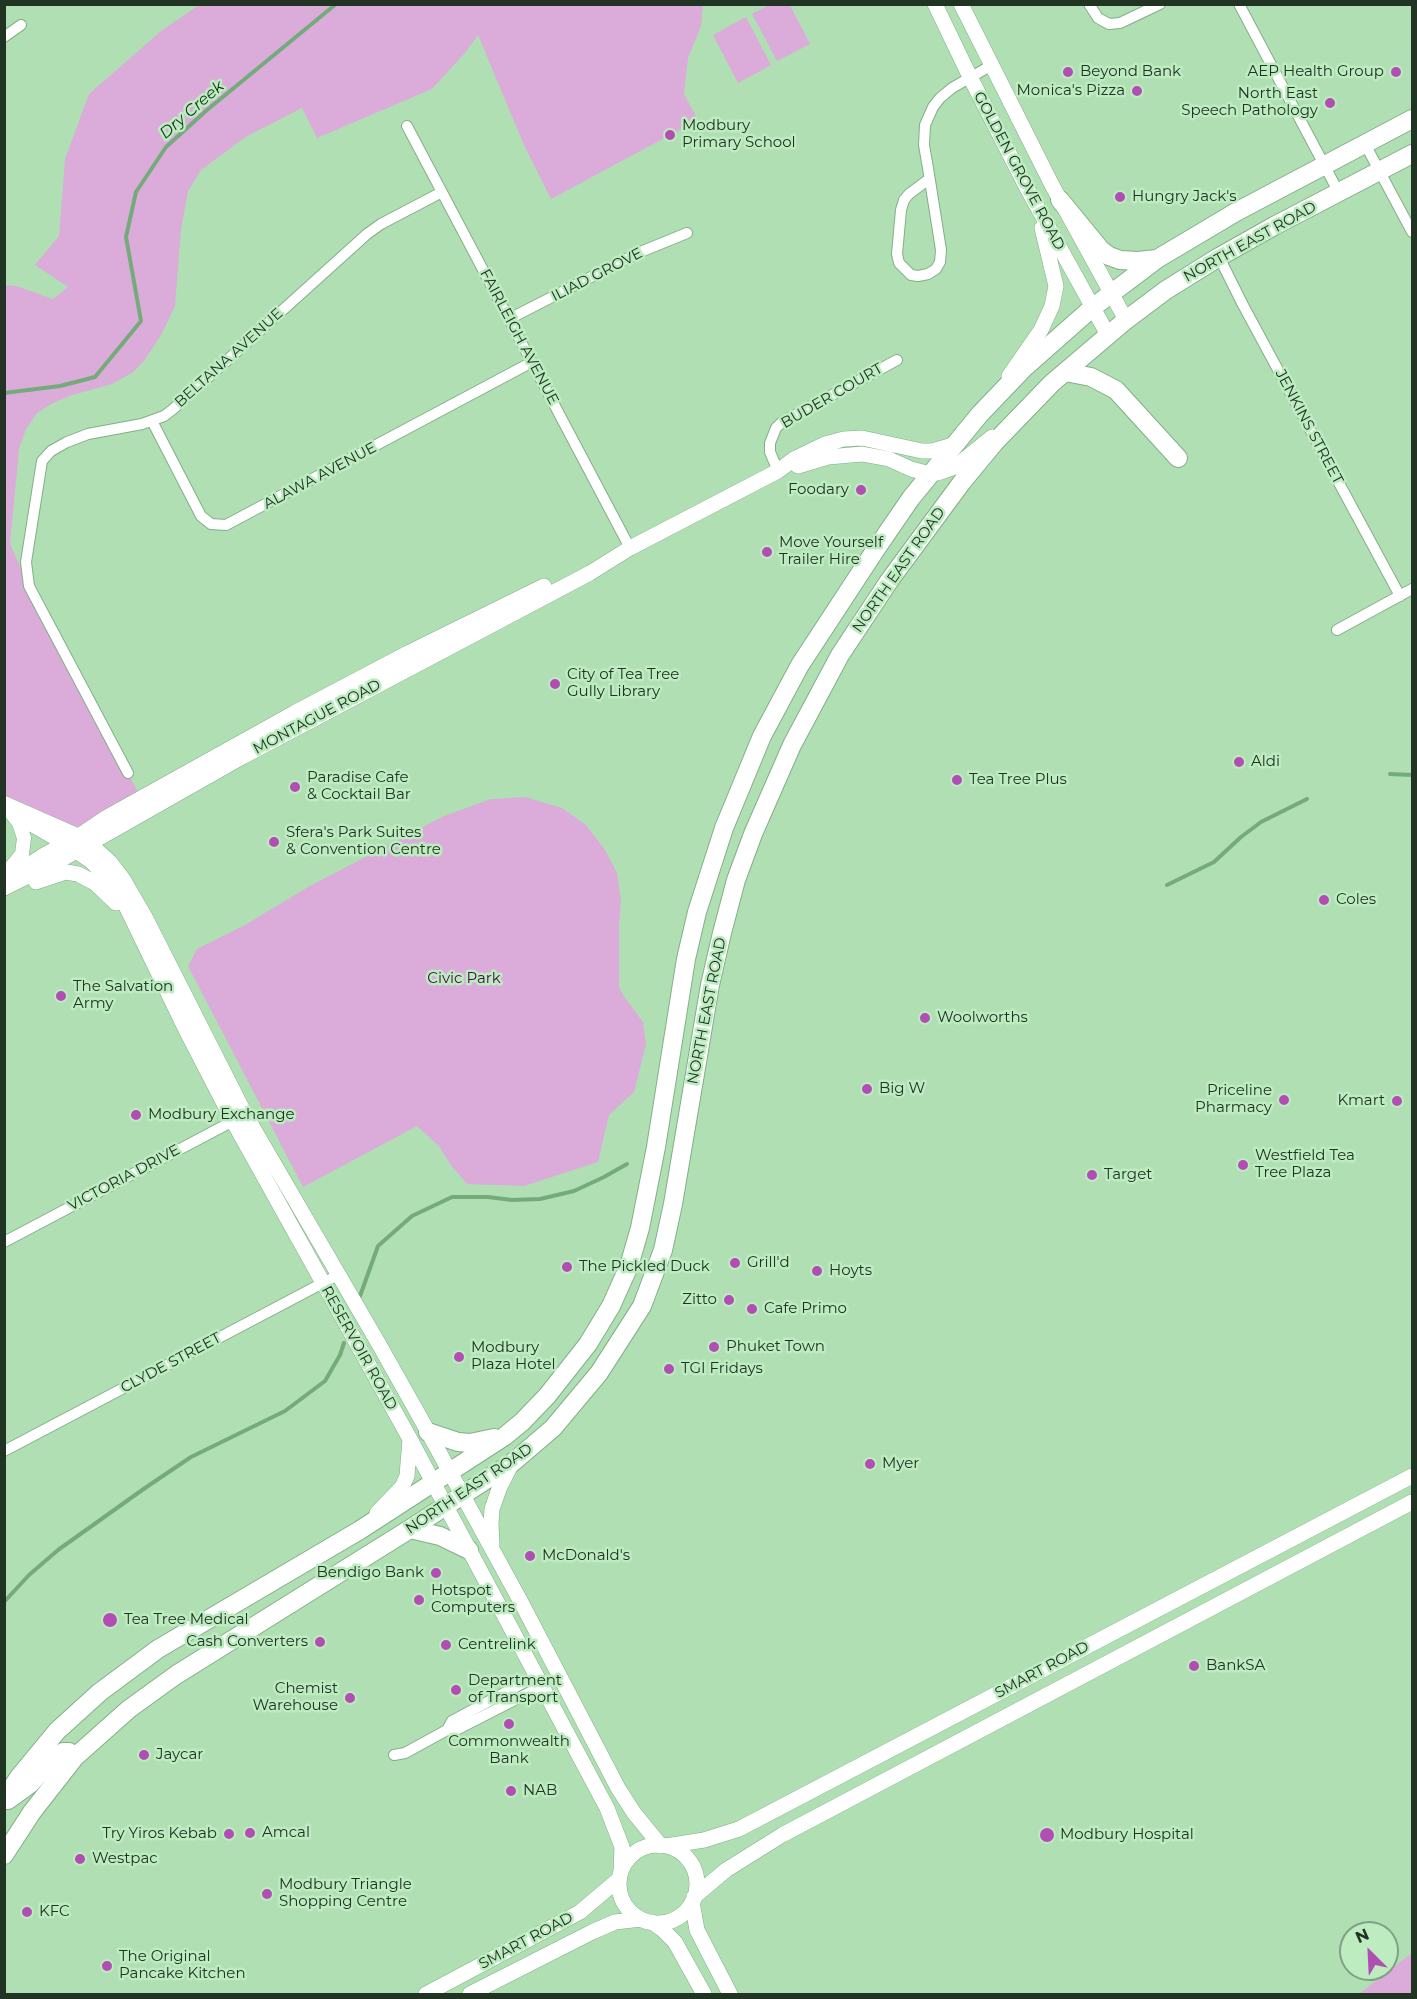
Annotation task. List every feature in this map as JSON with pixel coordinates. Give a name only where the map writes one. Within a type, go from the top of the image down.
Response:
[{"type":"main road","name":"GOLDEN GROVE ROAD","points":[[935,4],[1036,204],[1108,335]]},
{"type":"main road","name":"GOLDEN GROVE ROAD","points":[[961,4],[1060,200],[1126,320]]},
{"type":"main road","name":"NORTH EAST ROAD","points":[[4,1801],[19,1778],[57,1731],[100,1692],[158,1649],[360,1530],[505,1436],[562,1380],[588,1344],[629,1266],[650,1184],[686,959],[697,912],[724,828],[746,773],[782,695],[876,549],[953,445],[1024,368],[1092,308],[1157,259],[1236,212],[1413,119]]},
{"type":"main road","name":"NORTH EAST ROAD","points":[[4,1856],[32,1812],[75,1757],[129,1709],[166,1682],[411,1529],[512,1462],[552,1428],[584,1393],[612,1355],[642,1305],[663,1250],[685,1137],[710,985],[736,880],[780,771],[832,670],[889,581],[926,529],[995,442],[1065,372],[1126,320],[1166,290],[1219,257],[1413,154]]},
{"type":"main road","points":[[1060,200],[1101,250],[1109,256],[1120,260],[1157,259]]},
{"type":"main road","points":[[989,405],[1041,330],[1052,306],[1056,286],[1036,204]]},
{"type":"main road","points":[[1065,372],[1091,377],[1116,390],[1178,458]]},
{"type":"main road","points":[[930,474],[949,470],[1022,414]]},
{"type":"main road","name":"MONTAGUE ROAD","points":[[4,881],[28,864],[77,843],[242,757],[590,573],[630,548],[825,444],[844,439],[862,438],[915,451],[932,451],[953,445]]},
{"type":"main road","name":"MONTAGUE ROAD","points":[[778,471],[828,457],[862,454],[889,459],[911,469],[930,474]]},
{"type":"main road","points":[[807,654],[832,670]]},
{"type":"main road","name":"MONTAGUE ROAD","points":[[4,890],[77,843]]},
{"type":"main road","name":"RESERVOIR ROAD","points":[[77,843],[111,882],[123,900],[185,1028],[380,1346],[492,1548],[626,1802],[664,1846]]},
{"type":"main road","name":"RESERVOIR ROAD","points":[[77,843],[110,862],[144,915],[239,1117],[323,1283],[410,1439],[612,1819],[622,1847],[620,1875]]},
{"type":"main road","points":[[4,890],[31,885],[46,877],[66,872],[78,874],[95,883],[116,903],[126,917],[152,968],[164,982]]},
{"type":"main road","points":[[659,1131],[685,1137]]},
{"type":"main road","points":[[428,1432],[458,1442],[470,1443],[505,1436]]},
{"type":"main road","points":[[360,1530],[402,1487],[407,1476],[410,1439]]},
{"type":"main road","points":[[492,1548],[492,1509],[512,1462]]},
{"type":"main road","name":"SMART ROAD","points":[[664,1846],[704,1840],[740,1829],[1413,1476]]},
{"type":"main road","name":"SMART ROAD","points":[[693,1900],[726,1869],[782,1834],[1413,1502]]},
{"type":"main road","points":[[411,1529],[440,1536],[469,1550]]},
{"type":"main road","points":[[4,1801],[30,1785],[49,1763],[63,1752],[69,1752],[75,1757]]},
{"type":"main road","points":[[704,1995],[675,1942],[662,1929],[630,1911],[622,1899],[620,1875],[627,1861],[635,1853],[650,1846],[664,1846],[682,1854],[693,1868],[696,1880],[693,1900],[697,1930],[730,1995]]},
{"type":"main road","name":"SMART ROAD","points":[[426,1995],[580,1912],[620,1875]]},
{"type":"main road","points":[[647,1921],[668,1921],[675,1918],[682,1914],[693,1900]]},
{"type":"main road","name":"SMART ROAD","points":[[470,1995],[615,1922],[647,1921]]},
{"type":"street","points":[[1089,4],[1098,18],[1109,24],[1120,23],[1160,4]]},
{"type":"street","points":[[1239,4],[1339,193]]},
{"type":"street","points":[[4,37],[21,25]]},
{"type":"street","points":[[929,179],[909,194],[901,210],[897,254],[899,263],[911,275],[928,274],[936,269],[940,262],[941,250],[924,146],[925,125],[940,98],[952,88],[992,65]]},
{"type":"street","name":"FAIRLEIGH AVENUE","points":[[407,126],[630,548]]},
{"type":"street","points":[[1365,144],[1413,232]]},
{"type":"street","name":"BELTANA AVENUE","points":[[128,773],[29,586],[26,562],[42,461],[45,456],[68,442],[88,434],[152,421],[172,410],[367,234],[381,224],[442,192]]},
{"type":"street","name":"ILIAD GROVE","points":[[509,319],[638,253],[687,233]]},
{"type":"street","name":"JENKINS STREET","points":[[1219,257],[1400,596]]},
{"type":"street","name":"BUDER COURT","points":[[778,471],[772,459],[770,443],[776,428],[782,422],[897,360]]},
{"type":"street","name":"ALAWA AVENUE","points":[[152,421],[201,516],[211,524],[226,525],[532,362]]},
{"type":"street","points":[[1337,630],[1413,590]]},
{"type":"street","points":[[7,809],[77,843]]},
{"type":"street","points":[[4,876],[22,854],[24,838],[19,824],[7,809]]},
{"type":"street","name":"VICTORIA DRIVE","points":[[4,1242],[239,1117]]},
{"type":"street","name":"CLYDE STREET","points":[[4,1450],[338,1275]]},
{"type":"street","points":[[394,1755],[405,1753],[447,1730],[458,1729],[539,1681]]},
{"type":"green space","points":[[199,5],[703,5],[701,26],[688,58],[684,94],[698,120],[551,199],[524,145],[478,35],[432,89],[317,138],[302,108],[247,136],[201,170],[188,191],[181,229],[175,306],[161,335],[144,361],[132,373],[112,384],[72,395],[37,413],[26,429],[19,449],[10,544],[29,586],[141,798],[79,836],[5,803],[4,285],[16,286],[53,299],[68,287],[35,265],[59,236],[65,159],[89,94],[161,31]]},
{"type":"green space","points":[[769,5],[790,5],[810,44],[777,61],[752,14]]},
{"type":"green space","points":[[746,17],[771,65],[738,83],[713,35]]},
{"type":"green space","name":"Civic Park","points":[[525,797],[562,808],[586,825],[605,850],[617,873],[621,900],[619,987],[643,1022],[646,1044],[634,1092],[609,1115],[598,1162],[524,1186],[467,1184],[450,1164],[439,1146],[417,1126],[303,1187],[188,966],[197,949],[245,925],[308,887],[444,816],[491,799]]},
{"type":"green space","points":[[1412,1953],[1412,1994],[1359,1994],[1376,1981],[1399,1981],[1399,1963]]},
{"type":"waterway","name":"Dry Creek","points":[[4,393],[60,386],[95,377],[141,321],[126,237],[136,192],[166,147],[207,110],[336,4]]},
{"type":"waterway","points":[[1390,774],[1412,775]]},
{"type":"waterway","points":[[1167,885],[1214,862],[1261,822],[1307,799]]},
{"type":"waterway","points":[[360,1296],[378,1246],[412,1216],[452,1197],[540,1199],[574,1191],[627,1164]]},
{"type":"waterway","points":[[4,1602],[29,1575],[58,1550],[145,1488],[191,1457],[285,1411],[325,1381],[344,1343]]},
{"type":"place","name":"Beyond Bank","points":[[1068,72]]},
{"type":"place","name":"AEP Health Group","points":[[1396,72]]},
{"type":"place","name":"Monica's Pizza","points":[[1137,91]]},
{"type":"place","name":"North East Speech Pathology","points":[[1330,103]]},
{"type":"place","name":"Modbury Primary School","points":[[670,135]]},
{"type":"place","name":"Hungry Jack's","points":[[1120,197]]},
{"type":"place","name":"Foodary","points":[[861,490]]},
{"type":"place","name":"Move Yourself Trailer Hire","points":[[767,552]]},
{"type":"place","name":"City of Tea Tree Gully Library","points":[[555,684]]},
{"type":"place","name":"Aldi","points":[[1239,762]]},
{"type":"place","name":"Tea Tree Plus","points":[[957,780]]},
{"type":"place","name":"Paradise Cafe & Cocktail Bar","points":[[295,787]]},
{"type":"place","name":"Sfera's Park Suites & Convention Centre","points":[[274,842]]},
{"type":"place","name":"Coles","points":[[1324,900]]},
{"type":"place","name":"The Salvation Army","points":[[61,996]]},
{"type":"place","name":"Woolworths","points":[[925,1018]]},
{"type":"place","name":"Big W","points":[[867,1089]]},
{"type":"place","name":"Priceline Pharmacy","points":[[1284,1100]]},
{"type":"place","name":"Kmart","points":[[1397,1101]]},
{"type":"place","name":"Modbury Exchange","points":[[136,1115]]},
{"type":"place","name":"Westfield Tea Tree Plaza","points":[[1243,1165]]},
{"type":"place","name":"Target","points":[[1092,1175]]},
{"type":"place","name":"Grill'd","points":[[735,1263]]},
{"type":"place","name":"The Pickled Duck","points":[[567,1267]]},
{"type":"place","name":"Hoyts","points":[[817,1271]]},
{"type":"place","name":"Zitto","points":[[729,1300]]},
{"type":"place","name":"Cafe Primo","points":[[752,1309]]},
{"type":"place","name":"Phuket Town","points":[[714,1347]]},
{"type":"place","name":"Modbury Plaza Hotel","points":[[459,1357]]},
{"type":"place","name":"TGI Fridays","points":[[669,1369]]},
{"type":"place","name":"Myer","points":[[870,1464]]},
{"type":"place","name":"McDonald's","points":[[530,1556]]},
{"type":"place","name":"Bendigo Bank","points":[[436,1573]]},
{"type":"place","name":"Hotspot Computers","points":[[419,1600]]},
{"type":"place","name":"Tea Tree Medical","points":[[110,1620]]},
{"type":"place","name":"Cash Converters","points":[[320,1642]]},
{"type":"place","name":"Centrelink","points":[[446,1645]]},
{"type":"place","name":"BankSA","points":[[1194,1666]]},
{"type":"place","name":"Department of Transport","points":[[456,1690]]},
{"type":"place","name":"Chemist Warehouse","points":[[350,1698]]},
{"type":"place","name":"Commonwealth Bank","points":[[509,1724]]},
{"type":"place","name":"Jaycar","points":[[144,1755]]},
{"type":"place","name":"NAB","points":[[511,1791]]},
{"type":"place","name":"Amcal","points":[[250,1833]]},
{"type":"place","name":"Try Yiros Kebab","points":[[229,1834]]},
{"type":"place","name":"Modbury Hospital","points":[[1047,1835]]},
{"type":"place","name":"Westpac","points":[[80,1859]]},
{"type":"place","name":"Modbury Triangle Shopping Centre","points":[[267,1894]]},
{"type":"place","name":"KFC","points":[[27,1912]]},
{"type":"place","name":"The Original Pancake Kitchen","points":[[107,1966]]}]
